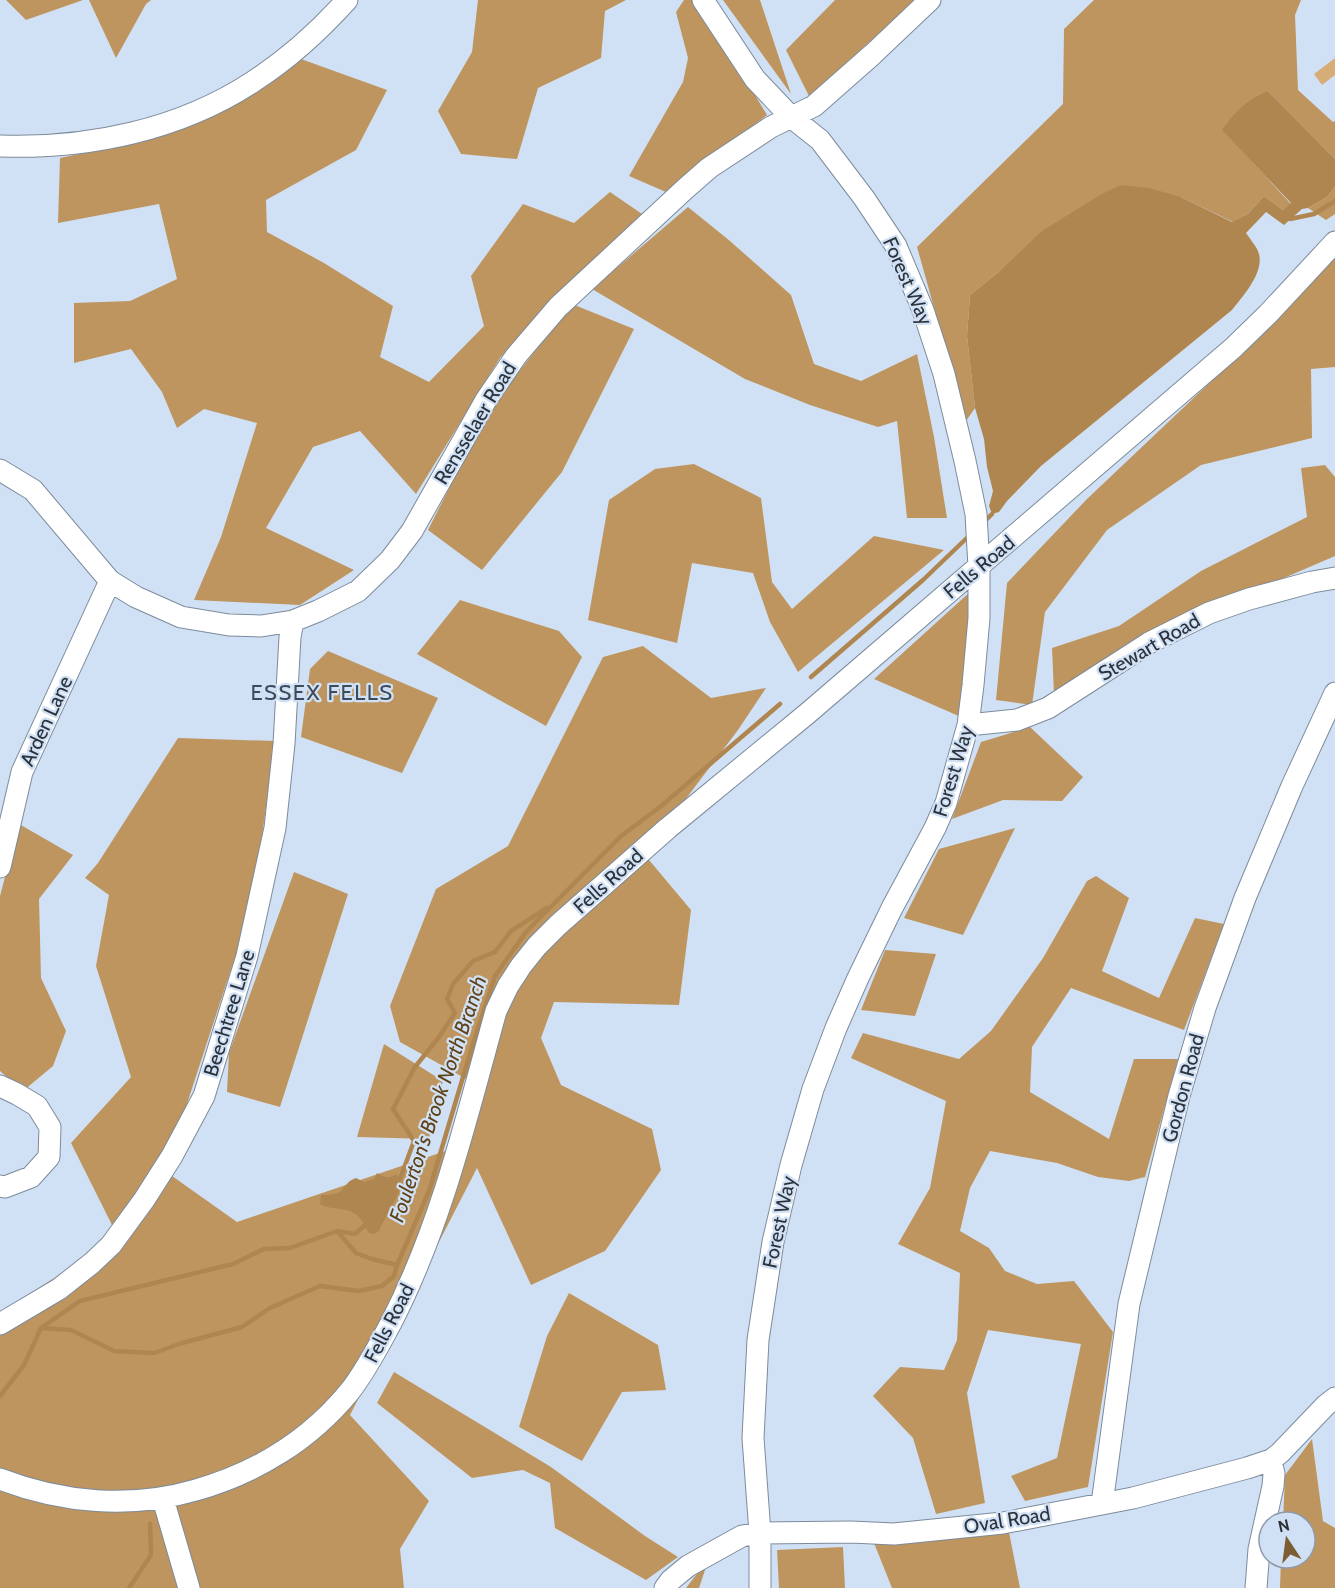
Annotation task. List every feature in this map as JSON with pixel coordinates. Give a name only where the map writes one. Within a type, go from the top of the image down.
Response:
[{"type":"street","points":[[0,146],[63,145],[108,138],[151,128],[186,116],[254,82],[289,55],[347,0]]},
{"type":"street","name":"Forest Way","points":[[703,0],[756,79],[791,117],[820,140],[864,198],[896,246],[923,310],[944,374],[975,514],[979,567],[979,618],[974,685],[968,725],[946,803],[892,908],[836,1028],[813,1089],[791,1165],[773,1242],[759,1340],[753,1438],[760,1533],[760,1588]]},
{"type":"street","name":"Rensselaer Road","points":[[0,470],[33,490],[110,580],[136,597],[181,617],[229,625],[261,626],[293,621],[358,591],[390,560],[412,531],[486,400],[516,356],[558,307],[709,168],[771,127],[813,106],[930,0]]},
{"type":"street","name":"Fells Road","points":[[0,1479],[23,1488],[85,1500],[164,1499],[219,1484],[248,1472],[277,1456],[303,1437],[328,1414],[350,1390],[368,1365],[403,1299],[426,1246],[446,1190],[496,1011],[508,986],[537,946],[668,828],[808,713],[1233,348],[1335,242]]},
{"type":"street","name":"Stewart Road","points":[[968,725],[1017,720],[1048,708],[1149,643],[1209,613],[1249,599],[1335,578]]},
{"type":"street","name":"Arden Lane","points":[[0,867],[22,772],[110,580]]},
{"type":"street","name":"Beechtree Lane","points":[[0,1324],[59,1289],[111,1245],[172,1156],[204,1096],[247,956],[275,828],[293,621]]},
{"type":"street","name":"Gordon Road","points":[[1102,1504],[1129,1304],[1179,1096],[1205,1008],[1245,898],[1292,786],[1335,693]]},
{"type":"street","points":[[0,1086],[37,1106],[50,1127],[49,1157],[31,1177],[0,1186]]},
{"type":"street","name":"Oval Road","points":[[665,1588],[688,1566],[742,1536],[760,1533],[894,1534],[1004,1523],[1133,1498],[1247,1468],[1271,1460],[1280,1453],[1335,1398]]},
{"type":"street","points":[[1256,1588],[1259,1550],[1273,1486],[1274,1474],[1271,1460]]},
{"type":"street","points":[[164,1499],[189,1588]]},
{"type":"shaded area","points":[[6,0],[83,0],[26,20]]},
{"type":"shaded area","points":[[89,0],[151,0],[146,4],[116,58]]},
{"type":"shaded area","points":[[478,0],[626,0],[605,11],[601,58],[538,88],[517,159],[461,154],[438,111],[472,52]]},
{"type":"shaded area","points":[[684,0],[697,0],[767,115],[666,192],[629,176],[683,82],[688,58],[676,12]]},
{"type":"shaded area","points":[[723,0],[760,0],[791,94]]},
{"type":"shaded area","points":[[835,0],[916,0],[809,96],[786,50]]},
{"type":"shaded area","points":[[1094,0],[1301,0],[1295,15],[1298,90],[1333,122],[1335,121],[1335,159],[1268,91],[1223,130],[1291,204],[1283,210],[1264,196],[1248,214],[1233,222],[1181,197],[1000,271],[970,295],[967,336],[975,408],[966,421],[917,247],[1063,104],[1064,29]]},
{"type":"shaded area","points":[[1335,58],[1335,75],[1322,85],[1314,74]]},
{"type":"shaded area","points":[[301,59],[387,90],[356,150],[266,200],[267,232],[324,263],[393,306],[380,357],[429,382],[484,326],[471,276],[523,204],[574,223],[610,192],[645,216],[541,312],[500,358],[416,494],[360,431],[313,447],[266,528],[354,570],[300,605],[194,600],[221,537],[257,423],[204,409],[177,428],[162,392],[131,349],[74,363],[74,303],[130,301],[177,279],[159,204],[58,223],[60,158],[145,140],[234,105]]},
{"type":"shaded area","points":[[1268,91],[1335,159],[1335,187],[1327,197],[1302,209],[1284,225],[1266,212],[1246,233],[1259,254],[1260,261],[1252,284],[1232,310],[1041,466],[999,512],[992,514],[989,506],[993,491],[987,467],[984,439],[975,408],[967,336],[970,295],[1000,271],[1042,231],[1100,195],[1121,185],[1149,188],[1181,197],[1232,222],[1248,214],[1264,196],[1283,210],[1291,203],[1222,130],[1242,107]]},
{"type":"shaded area","points":[[1335,187],[1335,214],[1326,220],[1308,208],[1327,197]]},
{"type":"shaded area","points":[[688,207],[791,295],[814,364],[861,381],[917,354],[947,518],[907,518],[897,421],[878,427],[810,405],[745,379],[592,289]]},
{"type":"shaded area","points":[[1335,257],[1335,367],[1311,369],[1312,438],[1201,465],[1107,530],[1045,612],[1032,705],[996,700],[1007,583],[1087,499],[1276,320]]},
{"type":"shaded area","points":[[572,304],[634,329],[562,472],[482,570],[428,530],[488,411]]},
{"type":"shaded area","points":[[694,464],[761,498],[772,582],[792,609],[874,536],[944,550],[798,672],[770,622],[753,573],[692,563],[677,643],[588,620],[609,500],[655,469]]},
{"type":"shaded area","points":[[1325,465],[1335,477],[1335,556],[1131,644],[1054,694],[1052,648],[1119,626],[1201,571],[1307,517],[1301,468]]},
{"type":"shaded area","points":[[970,592],[961,717],[874,679]]},
{"type":"shaded area","points":[[460,600],[559,631],[582,657],[546,726],[417,654]]},
{"type":"shaded area","points":[[643,646],[711,698],[766,688],[738,730],[644,854],[691,910],[679,1005],[554,1002],[541,1038],[561,1085],[652,1129],[661,1170],[605,1251],[531,1285],[477,1168],[350,1415],[429,1501],[400,1549],[404,1588],[0,1588],[0,1313],[118,1237],[71,1143],[131,1077],[96,966],[109,895],[85,878],[98,863],[178,738],[275,741],[253,902],[165,1171],[237,1222],[460,1146],[477,1085],[400,1042],[390,1006],[436,889],[508,846],[603,657]]},
{"type":"shaded area","points":[[328,651],[438,698],[402,773],[301,737],[310,669]]},
{"type":"shaded area","points":[[1030,727],[1083,777],[1062,801],[1003,800],[952,819],[981,742]]},
{"type":"shaded area","points":[[19,824],[73,855],[39,899],[41,978],[66,1031],[53,1066],[23,1091],[0,1071],[0,896]]},
{"type":"shaded area","points":[[1015,828],[963,935],[904,918],[939,849]]},
{"type":"shaded area","points":[[294,872],[348,894],[280,1107],[227,1092],[229,1053]]},
{"type":"shaded area","points":[[1096,876],[1129,898],[1102,971],[1159,998],[1195,918],[1224,924],[1184,1030],[1071,988],[1032,1047],[1030,1092],[1109,1139],[1134,1059],[1178,1059],[1145,1177],[1129,1181],[1098,1177],[1057,1163],[990,1151],[970,1188],[960,1231],[989,1248],[1005,1271],[1037,1284],[1074,1281],[1113,1332],[1088,1487],[1025,1501],[1011,1476],[1057,1458],[1081,1344],[988,1330],[967,1393],[985,1503],[936,1514],[913,1438],[873,1396],[900,1367],[944,1370],[957,1340],[960,1273],[898,1244],[930,1188],[946,1101],[851,1058],[863,1033],[959,1059],[991,1031],[1043,958],[1087,881]]},
{"type":"shaded area","points":[[885,950],[936,954],[915,1016],[861,1010]]},
{"type":"shaded area","points":[[384,1044],[443,1081],[429,1139],[357,1137]]},
{"type":"shaded area","points":[[377,1173],[384,1177],[396,1174],[401,1186],[379,1231],[374,1234],[369,1233],[354,1213],[320,1204],[321,1195],[339,1192],[356,1178],[364,1182],[374,1179]]},
{"type":"shaded area","points":[[569,1293],[658,1345],[666,1390],[622,1392],[582,1461],[519,1427],[547,1336]]},
{"type":"shaded area","points":[[394,1372],[551,1467],[645,1536],[678,1557],[646,1580],[555,1528],[550,1483],[523,1470],[472,1478],[377,1403]]},
{"type":"shaded area","points":[[1312,1439],[1323,1521],[1335,1528],[1335,1588],[1280,1588],[1281,1570],[1317,1570],[1317,1510],[1284,1510],[1285,1475]]},
{"type":"shaded area","points":[[1009,1532],[1020,1588],[892,1588],[874,1543]]},
{"type":"shaded area","points":[[843,1547],[845,1588],[779,1588],[777,1550]]},
{"type":"shaded area","points":[[709,1558],[699,1588],[686,1588]]},
{"type":"waterway","name":"Foulerton's Brook North Branch","points":[[1290,219],[1314,214],[1335,201]]},
{"type":"waterway","name":"Foulerton's Brook North Branch","points":[[984,522],[992,514]]},
{"type":"waterway","name":"Foulerton's Brook North Branch","points":[[811,677],[923,580],[971,534]]},
{"type":"waterway","name":"Foulerton's Brook North Branch","points":[[0,1396],[24,1365],[41,1328],[80,1301],[233,1264],[264,1249],[290,1248],[337,1231],[356,1253],[397,1265],[429,1191],[495,976],[526,932],[621,836],[660,807],[780,704]]},
{"type":"waterway","points":[[400,1179],[414,1141],[393,1109],[415,1067],[455,1013],[447,999],[453,984],[473,961],[495,952],[511,931],[547,908]]},
{"type":"waterway","points":[[337,1231],[355,1234],[364,1226]]},
{"type":"waterway","name":"Foulerton's Brook North Branch","points":[[42,1328],[71,1330],[114,1351],[154,1353],[242,1327],[270,1308],[320,1286],[359,1291],[382,1286],[394,1276],[397,1265]]},
{"type":"waterway","points":[[129,1588],[151,1555],[150,1524]]},
{"type":"district","name":"ESSEX FELLS","points":[[322,692]]}]
